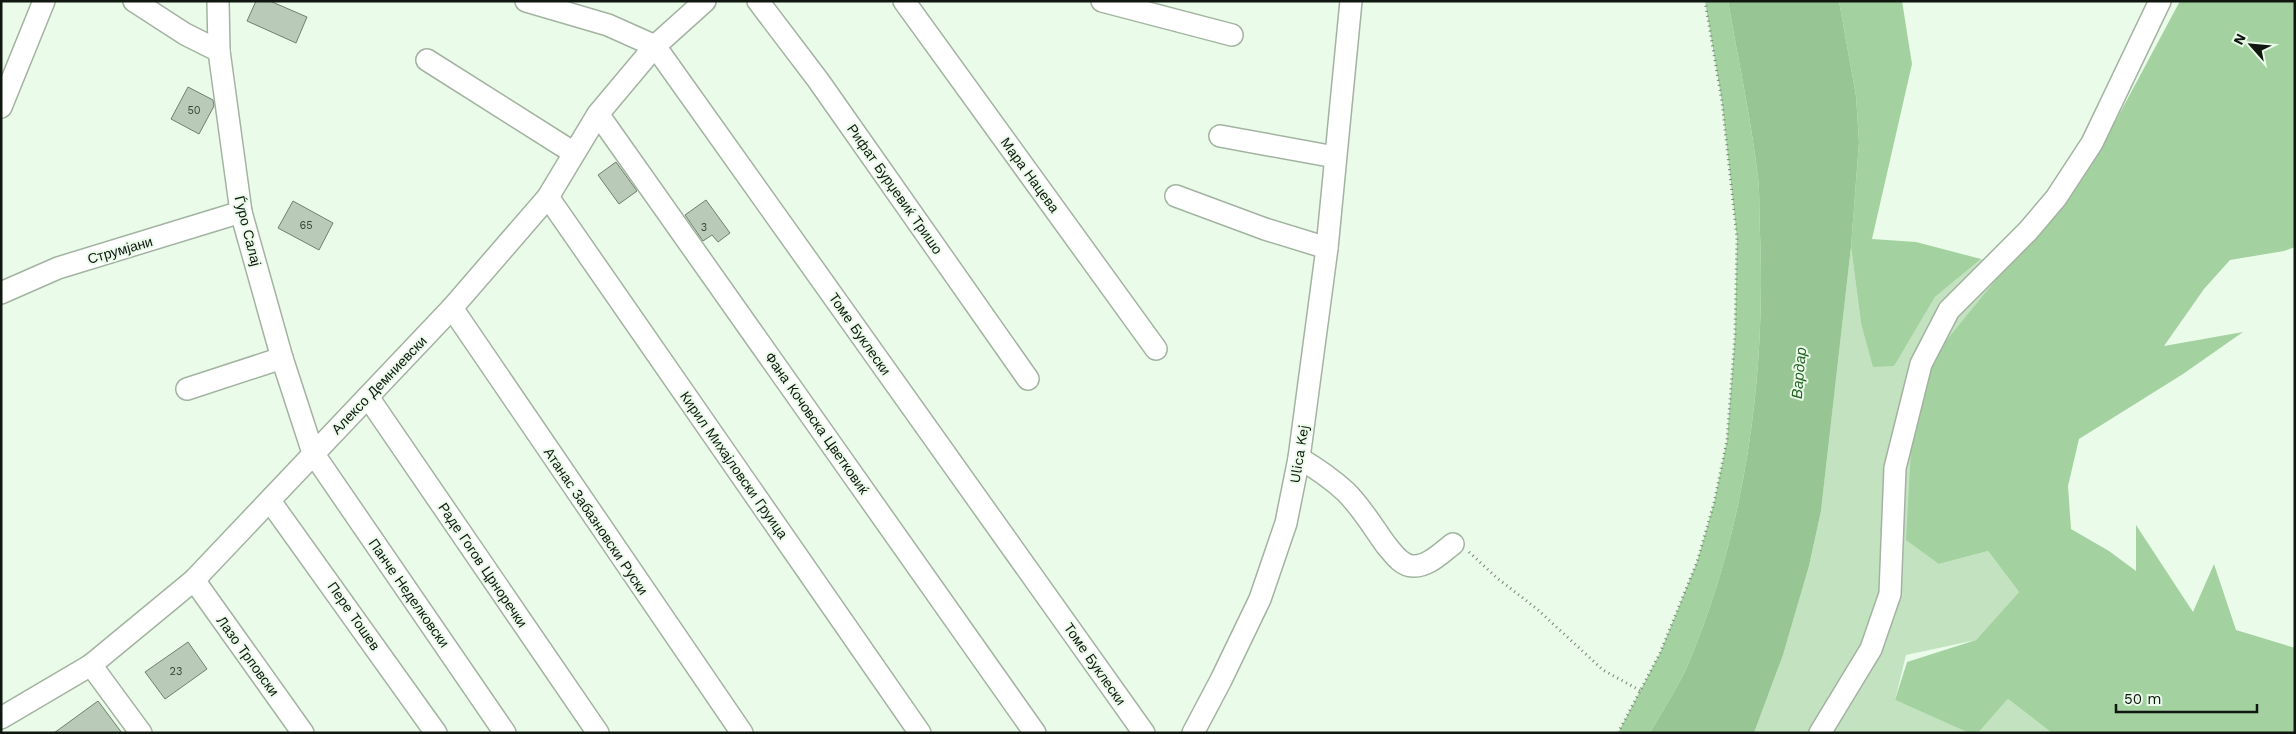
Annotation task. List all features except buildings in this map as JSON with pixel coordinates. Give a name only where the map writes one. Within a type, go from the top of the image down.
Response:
[{"type":"street","points":[[1,106],[44,1]]},
{"type":"street","points":[[134,1],[186,34],[219,50]]},
{"type":"street","name":"Ѓуро Салај","points":[[218,1],[219,50],[241,212],[282,358],[313,453]]},
{"type":"street","points":[[526,1],[608,25],[655,46]]},
{"type":"street","name":"Алексо Демниевски","points":[[1,718],[91,665],[194,580],[452,308],[548,197],[598,114],[655,46],[705,1]]},
{"type":"street","name":"Рифат Бурџевиќ Тришо","points":[[758,1],[818,80],[1028,379]]},
{"type":"street","name":"Мара Нацева","points":[[904,1],[1156,349]]},
{"type":"street","points":[[1102,1],[1232,35]]},
{"type":"street","name":"Ulica Kej","points":[[1193,733],[1221,680],[1267,581],[1286,523],[1300,458],[1327,248],[1351,1]]},
{"type":"street","points":[[1820,733],[1871,649],[1890,594],[1895,468],[1921,364],[1950,310],[2028,231],[2056,198],[2092,143],[2160,1]]},
{"type":"street","name":"Томе Буклески","points":[[655,46],[1144,733]]},
{"type":"street","points":[[427,60],[574,153]]},
{"type":"street","name":"Фана Кочовска Цветковиќ","points":[[598,114],[1036,733]]},
{"type":"street","points":[[1220,136],[1335,156]]},
{"type":"street","points":[[1176,196],[1265,229],[1327,248]]},
{"type":"street","name":"Кирил Михајловски Груица","points":[[548,197],[920,733]]},
{"type":"street","name":"Струмјани","points":[[1,293],[58,268],[241,212]]},
{"type":"street","name":"Атанас Забазновски Руски","points":[[452,308],[742,733]]},
{"type":"street","points":[[187,390],[282,358]]},
{"type":"street","name":"Раде Гогов Црноречки","points":[[368,397],[598,733]]},
{"type":"street","name":"Панче Неделковски","points":[[313,453],[505,733]]},
{"type":"street","points":[[1300,458],[1321,472],[1346,493],[1403,562],[1408,565],[1419,565],[1459,547]]},
{"type":"street","name":"Пере Тошев","points":[[270,501],[436,733]]},
{"type":"street","name":"Лазо Трповски","points":[[194,580],[303,733]]},
{"type":"street","points":[[91,665],[141,733]]},
{"type":"path","points":[[1618,733],[1660,653],[1697,562],[1714,504],[1727,440],[1735,335],[1737,238],[1722,102],[1705,1]]},
{"type":"path","points":[[1459,547],[1537,609],[1603,670],[1640,691]]},
{"type":"shaded area","points":[[1705,1],[1728,1],[1758,177],[1761,289],[1755,399],[1748,454],[1724,562],[1707,615],[1687,667],[1650,733],[1618,733],[1660,653],[1697,562],[1714,503],[1727,440],[1735,335],[1737,238],[1722,102]]},
{"type":"shaded area","points":[[1839,1],[1902,1],[1912,64],[1872,239],[1916,242],[1981,259],[1935,297],[1894,366],[1873,367],[1861,323],[1851,247],[1859,142],[1856,96]]},
{"type":"shaded area","points":[[2180,1],[2295,1],[2295,247],[2284,251],[2230,260],[2204,289],[2164,346],[2243,332],[2183,374],[2079,439],[2068,486],[2071,529],[2109,551],[2136,571],[2136,525],[2193,612],[2214,564],[2236,630],[2295,648],[2295,733],[2052,733],[2008,699],[1978,733],[1969,733],[1895,700],[1907,662],[1976,640],[2019,592],[1988,551],[1939,564],[1906,540],[1912,432],[1937,352],[2072,186],[2114,124]]},
{"type":"shaded area","points":[[1851,247],[1861,323],[1894,365],[1935,297],[1981,259],[2003,269],[1939,564],[1988,551],[2019,592],[1976,640],[1906,655],[1895,700],[1969,733],[1754,733],[1783,655],[1809,566],[1821,511]]},
{"type":"shaded area","points":[[2008,699],[2052,733],[1978,733]]},
{"type":"water","name":"Вардар","points":[[1728,1],[1839,1],[1856,96],[1859,142],[1851,247],[1821,511],[1809,566],[1783,655],[1754,733],[1650,733],[1687,667],[1724,563],[1748,454],[1755,399],[1761,289],[1759,184]]}]
